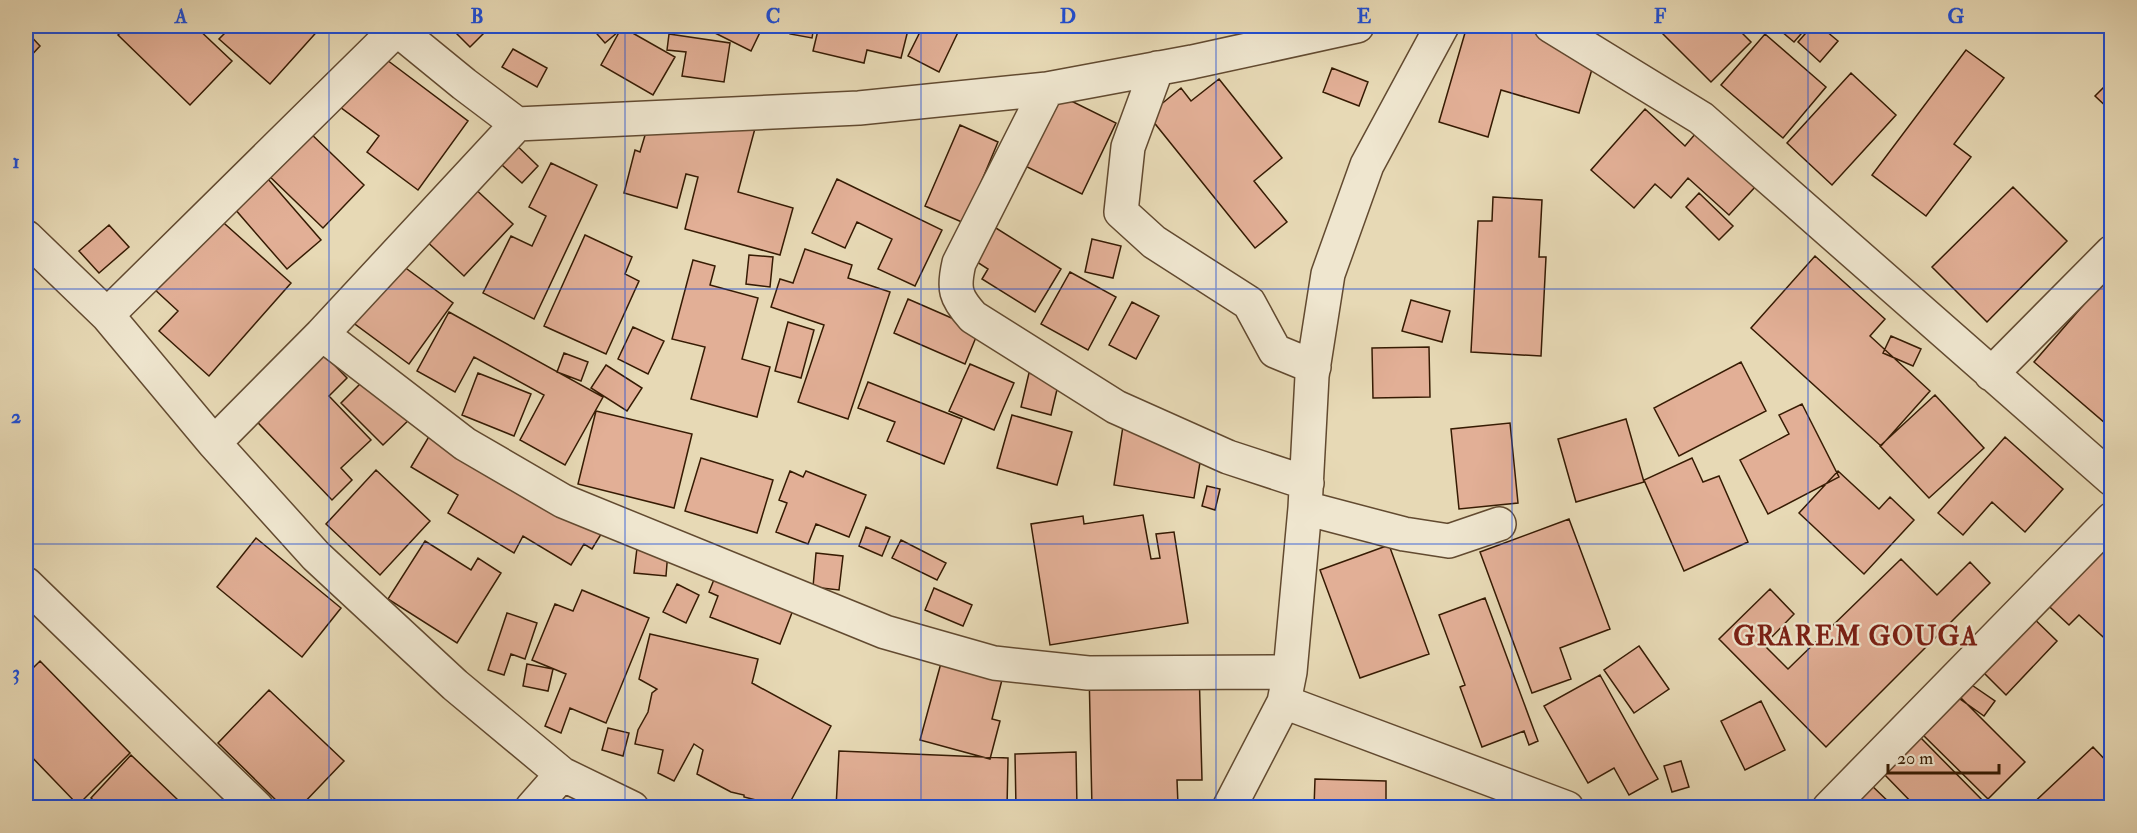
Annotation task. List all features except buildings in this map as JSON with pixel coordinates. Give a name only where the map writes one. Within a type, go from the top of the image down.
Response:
[{"type":"street","points":[[107,315],[395,27],[517,124],[859,108],[1047,89],[1357,26]]},
{"type":"street","points":[[1229,807],[1287,687],[1306,495],[1314,367],[1328,274],[1367,165],[1442,26]]},
{"type":"street","points":[[1551,26],[1701,118],[2112,479]]},
{"type":"street","points":[[1157,68],[1128,147],[1121,212],[1154,242],[1249,303],[1275,351],[1314,367]]},
{"type":"street","points":[[1047,89],[959,263],[954,282],[959,301],[973,317],[1116,407],[1306,495],[1404,534],[1449,541],[1499,524]]},
{"type":"street","points":[[214,443],[321,334],[517,124]]},
{"type":"street","points":[[26,237],[107,315],[214,443],[316,556],[455,685],[562,774],[632,807]]},
{"type":"street","points":[[1991,374],[2112,252]]},
{"type":"street","points":[[321,334],[465,444],[563,501],[885,632],[994,663],[1088,673],[1287,687],[1555,805]]},
{"type":"street","points":[[1829,807],[2112,519]]},
{"type":"street","points":[[26,584],[257,807]]},
{"type":"street","points":[[532,807],[562,774]]},
{"type":"district","name":"GRAREM GOUGA","points":[[1856,637]]}]
